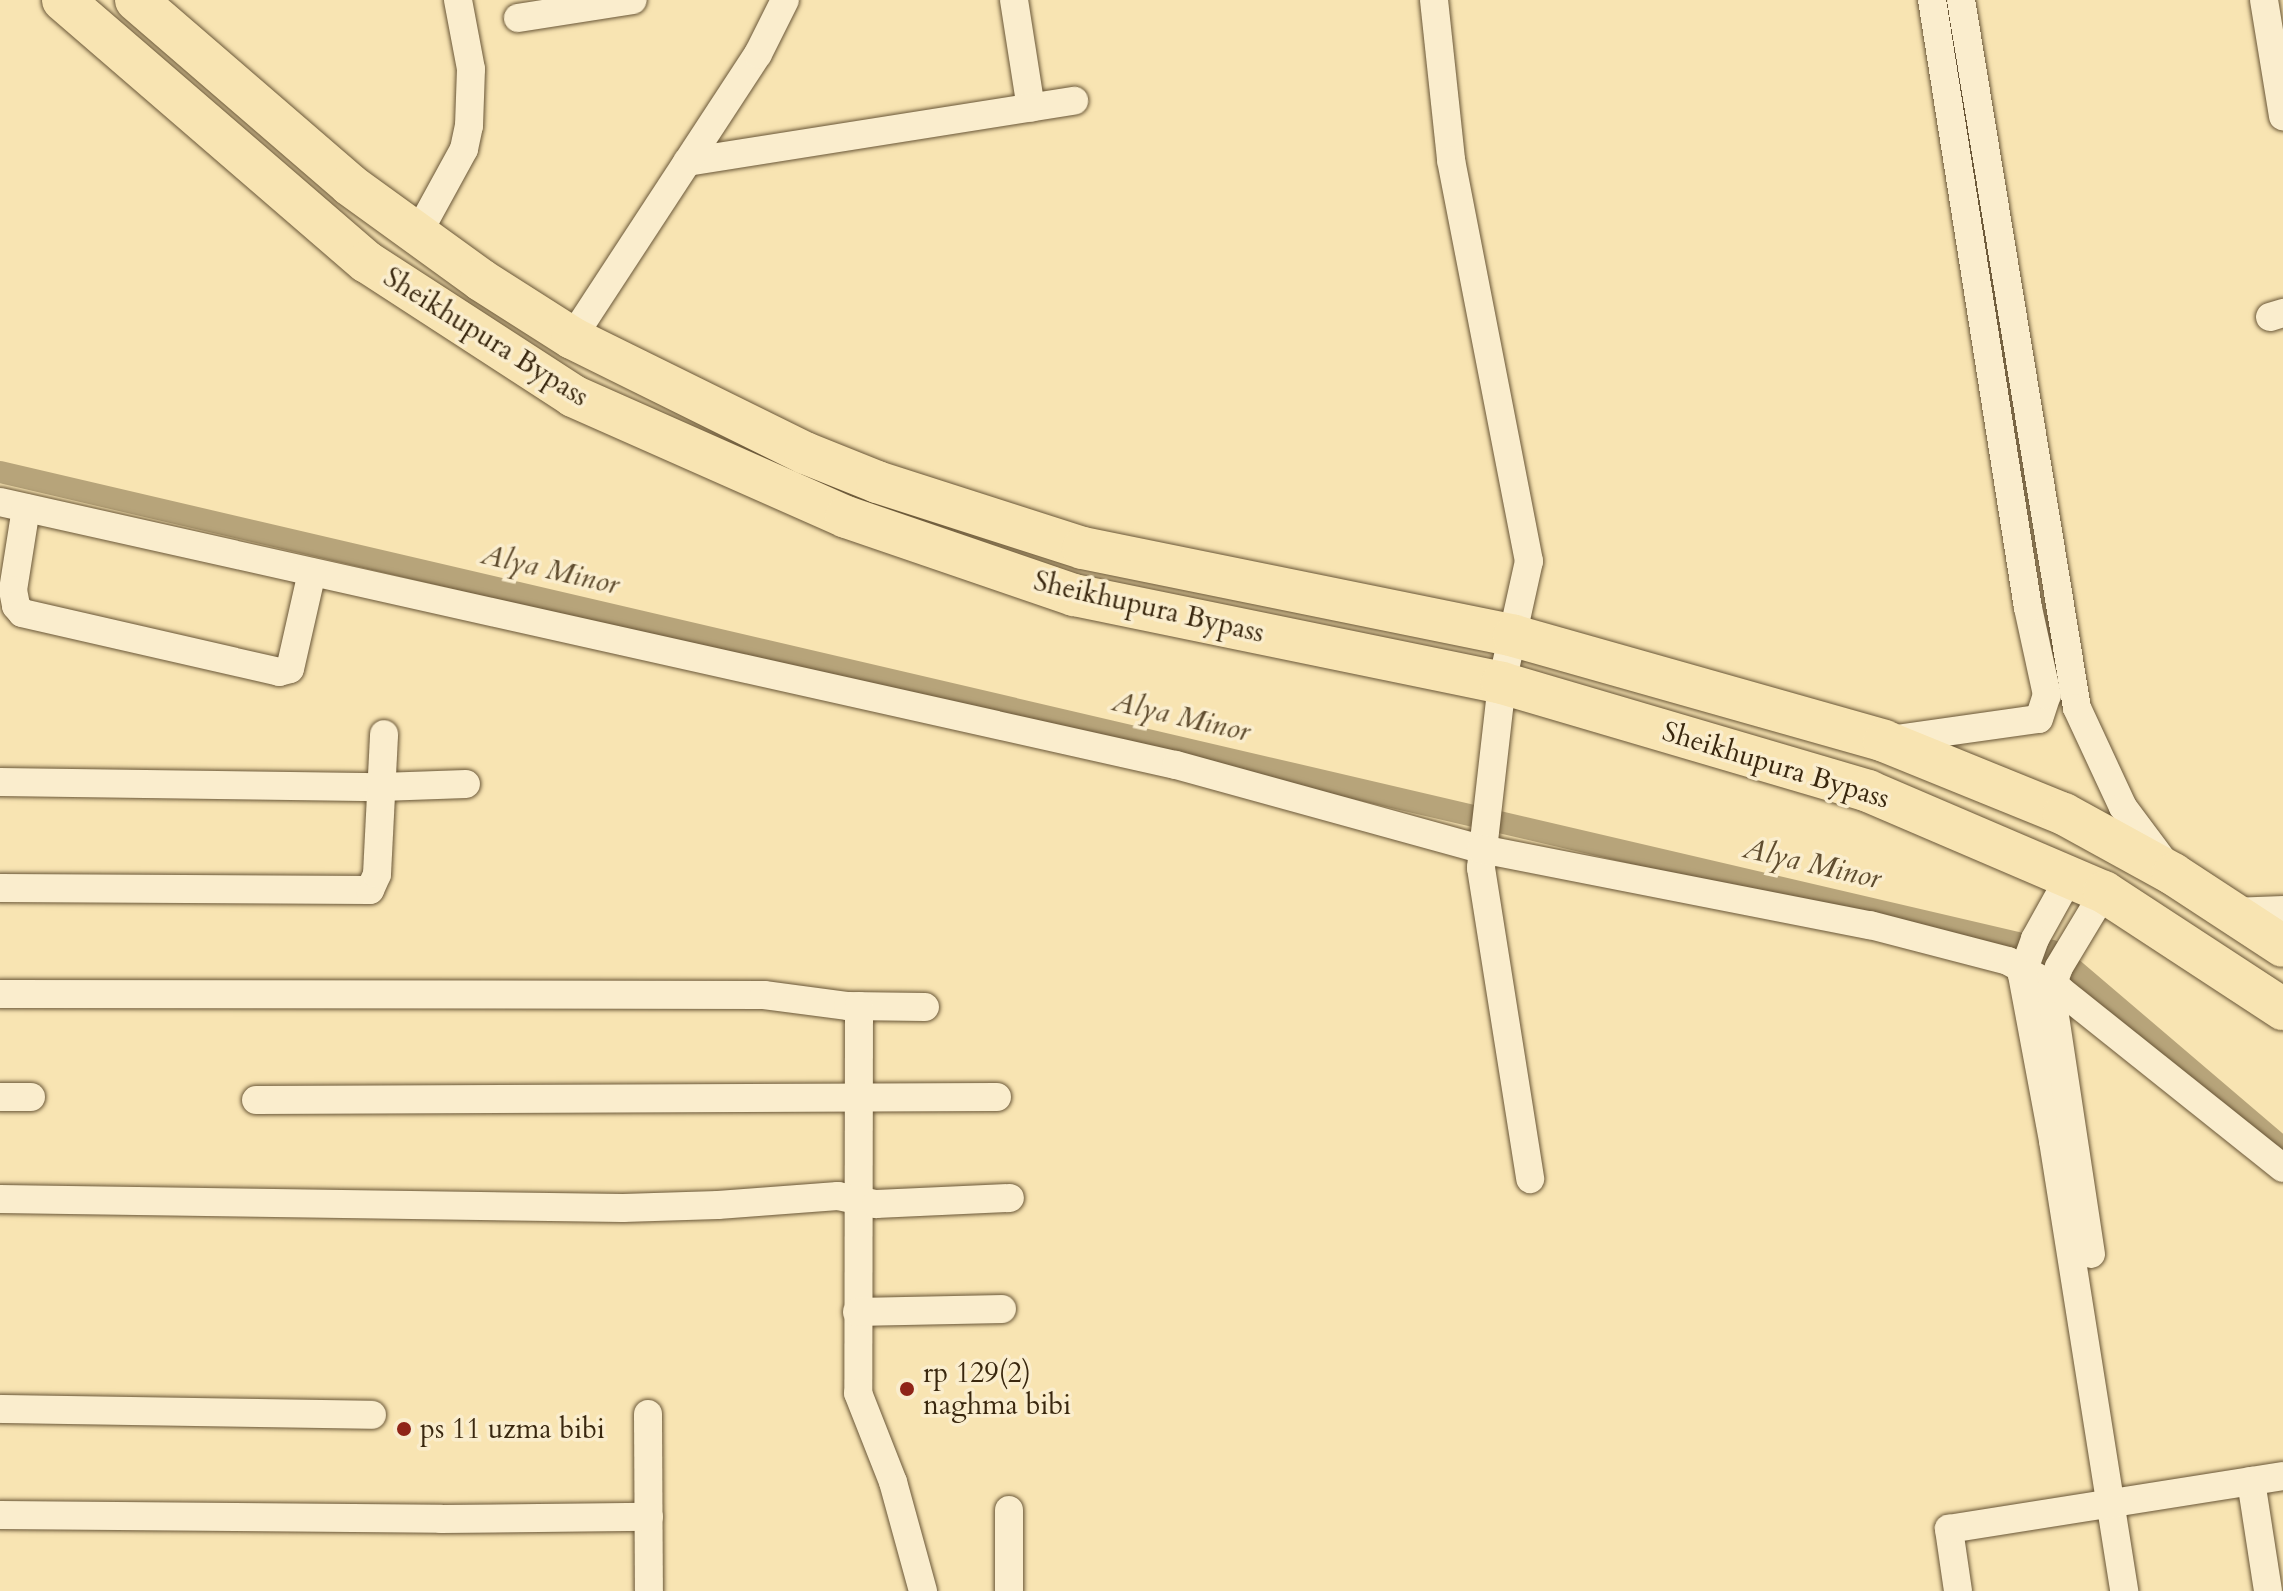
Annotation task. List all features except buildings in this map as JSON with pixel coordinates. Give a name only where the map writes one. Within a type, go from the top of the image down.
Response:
[{"type":"highway","name":"Sheikhupura Bypass","points":[[63,0],[367,262],[573,396],[846,517],[1074,595],[1502,683],[1868,791],[2087,884],[2283,1009]]},
{"type":"highway","name":"Sheikhupura Bypass","points":[[136,0],[350,185],[417,235],[572,338],[805,453],[877,482],[1083,548],[1514,636],[1884,741],[2064,814],[2173,874],[2283,946]]},
{"type":"street","points":[[417,235],[464,149],[469,126],[471,69],[458,0]]},
{"type":"street","points":[[518,18],[570,5],[633,0]]},
{"type":"street","points":[[572,338],[758,54],[785,0]]},
{"type":"street","points":[[1014,0],[1031,108]]},
{"type":"street","points":[[1434,0],[1451,160],[1529,561],[1502,683],[1481,849],[1482,891],[1530,1179]]},
{"type":"street","points":[[1884,741],[2039,719],[2047,695],[2028,608],[1932,0]]},
{"type":"street","points":[[1961,0],[2077,708],[2123,807],[2173,874]]},
{"type":"street","points":[[2264,0],[2283,116]]},
{"type":"street","points":[[687,162],[1074,101]]},
{"type":"street","points":[[312,572],[290,669],[279,672],[22,613],[16,606],[13,590],[13,505],[1176,765],[1481,849],[1870,925],[2008,961],[2029,954],[2087,884]]},
{"type":"street","points":[[0,888],[370,890],[377,874],[384,734]]},
{"type":"street","points":[[0,782],[381,787],[466,784]]},
{"type":"street","points":[[2087,884],[2058,970],[2121,1510],[2124,1591]]},
{"type":"street","points":[[2232,912],[2283,910]]},
{"type":"street","points":[[2029,954],[2058,970],[2283,1168]]},
{"type":"street","points":[[2029,954],[2121,1510],[2142,1591]]},
{"type":"street","points":[[0,994],[764,995],[859,1006],[925,1007]]},
{"type":"street","points":[[859,1006],[858,1393],[893,1482],[923,1591]]},
{"type":"street","points":[[0,1097],[31,1097]]},
{"type":"street","points":[[256,1100],[997,1097]]},
{"type":"street","points":[[0,1199],[623,1208],[718,1205],[825,1196],[876,1204],[1010,1198]]},
{"type":"street","points":[[857,1312],[1002,1309]]},
{"type":"street","points":[[0,1409],[372,1415]]},
{"type":"street","points":[[648,1414],[649,1591]]},
{"type":"street","points":[[2253,1490],[2283,1476]]},
{"type":"street","points":[[2253,1490],[2268,1591]]},
{"type":"street","points":[[1958,1591],[1949,1529],[2121,1510],[2253,1490],[2283,1494]]},
{"type":"street","points":[[1009,1510],[1009,1591]]},
{"type":"street","points":[[0,1515],[426,1519],[649,1517]]},
{"type":"waterway","name":"Alya Minor","points":[[0,472],[2052,951],[2283,1148]]},
{"type":"place","name":"rp 129(2) naghma bibi","points":[[907,1389]]},
{"type":"place","name":"ps 11 uzma bibi","points":[[404,1429]]}]
